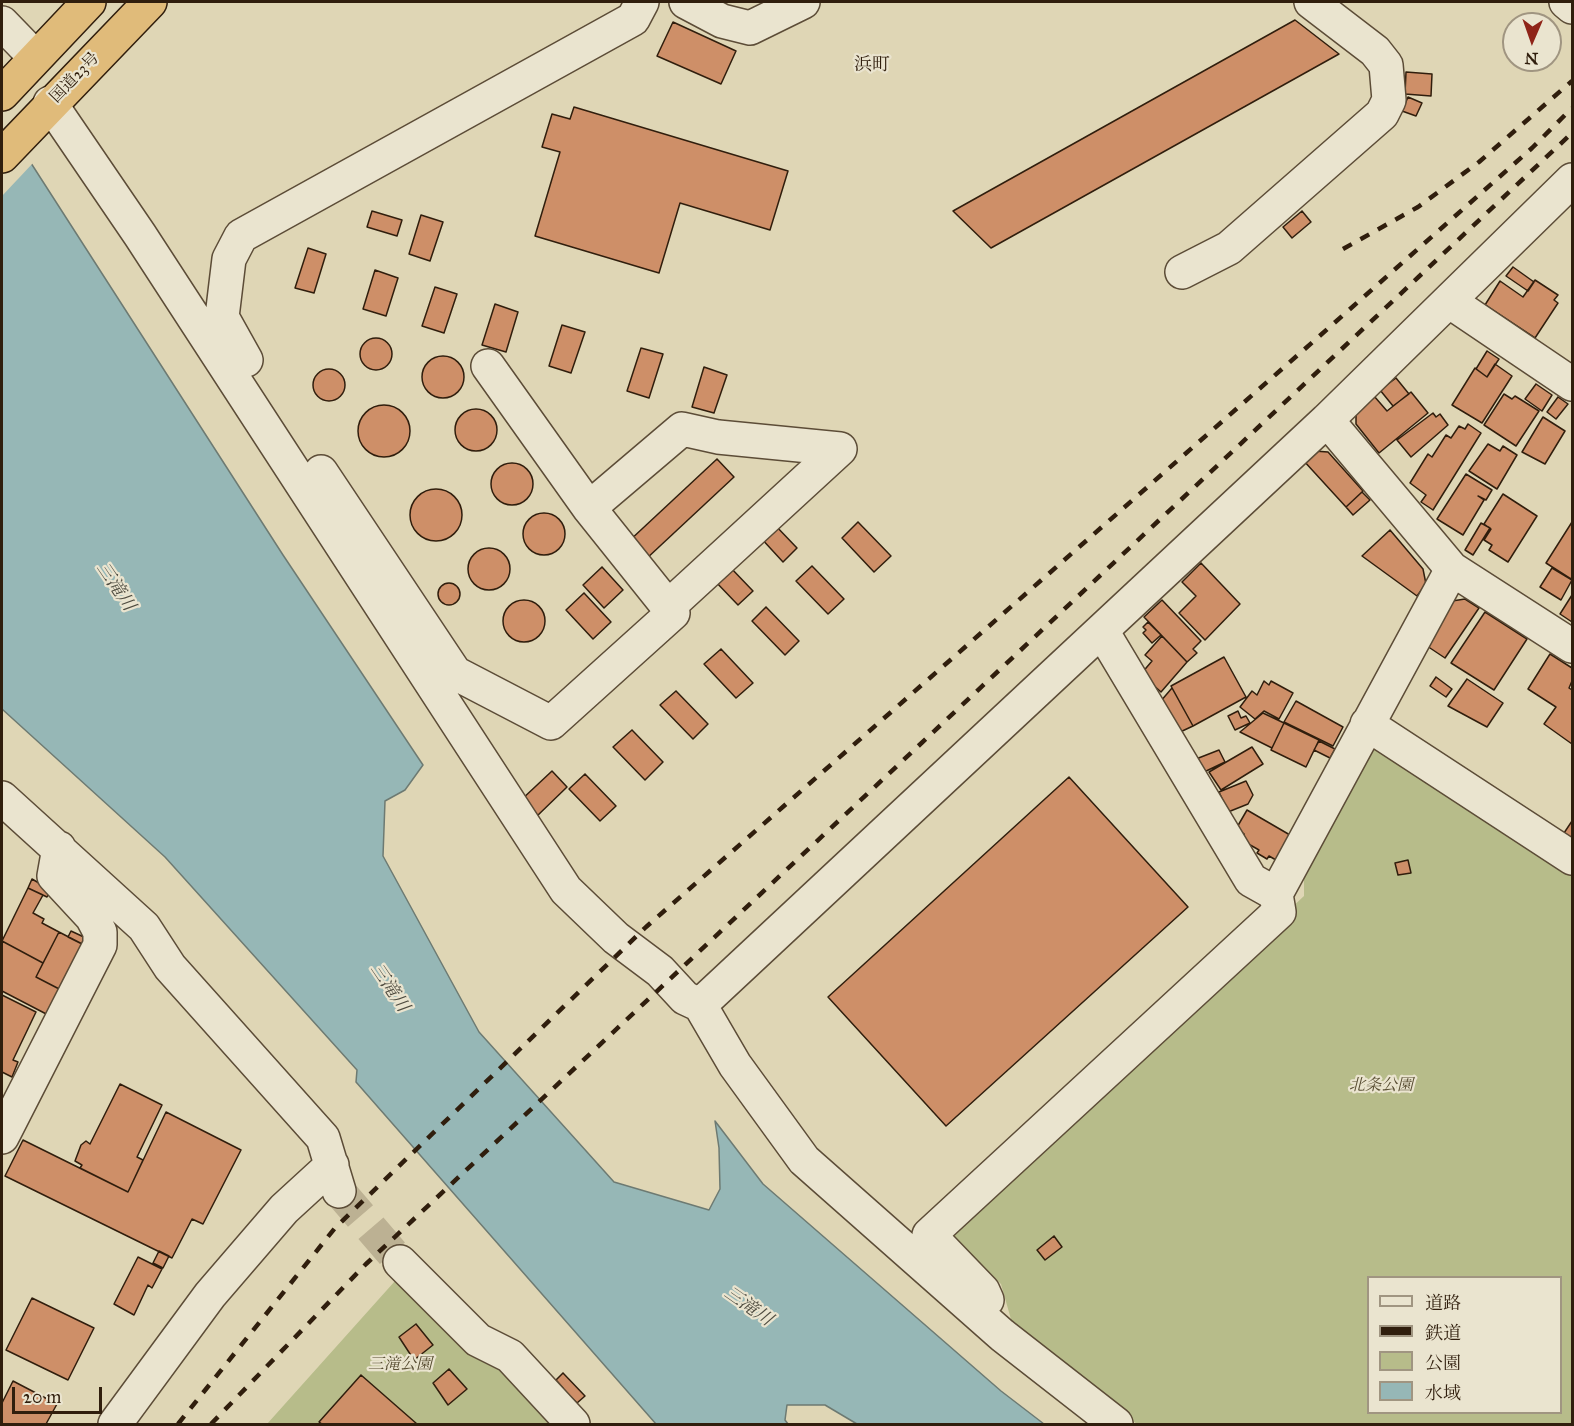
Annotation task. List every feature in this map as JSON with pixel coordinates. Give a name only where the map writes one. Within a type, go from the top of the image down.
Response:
[{"type":"highway","points":[[19,75],[89,2]]},
{"type":"highway","name":"国道23号","points":[[2,156],[46,107],[150,2]]},
{"type":"street","points":[[488,366],[589,508],[673,612],[551,723],[455,673],[240,350],[222,317],[229,259],[241,236],[633,19],[642,2]]},
{"type":"street","points":[[686,2],[722,21],[750,28],[803,2]]},
{"type":"street","points":[[1182,272],[1229,248],[1382,114],[1389,100],[1386,65],[1376,51],[1311,2]]},
{"type":"street","points":[[1566,2],[1572,6]]},
{"type":"street","points":[[2,23],[19,75]]},
{"type":"street","points":[[46,107],[140,235],[566,890],[616,939],[660,971],[685,998],[700,1005],[735,1065],[804,1160],[1002,1335],[1116,1425]]},
{"type":"street","points":[[700,1005],[1327,420],[1572,180]]},
{"type":"street","points":[[1449,301],[1572,384]]},
{"type":"street","points":[[1327,420],[1452,569],[1572,646]]},
{"type":"street","points":[[589,508],[681,429],[718,437],[840,449],[668,607]]},
{"type":"street","points":[[1002,1335],[983,1291],[929,1235],[1279,912],[1276,894],[1452,569]]},
{"type":"street","points":[[1102,632],[1251,880],[1276,894]]},
{"type":"street","points":[[1367,724],[1572,858]]},
{"type":"street","points":[[2,798],[144,927],[170,967],[323,1138],[336,1178],[284,1209],[210,1294],[115,1425]]},
{"type":"street","points":[[2,1137],[100,945],[100,932],[92,917],[54,876],[59,848]]},
{"type":"street","points":[[400,1262],[478,1340],[510,1356],[573,1425]]},
{"type":"green space","name":"北条公園","points":[[1369,743],[1572,876],[1572,1424],[1137,1424],[1014,1330],[1001,1284],[949,1236],[966,1213],[1304,896],[1304,864]]},
{"type":"green space","name":"三滝公園","points":[[395,1281],[506,1366],[559,1424],[267,1424]]},
{"type":"water","name":"三滝川","points":[[2,118],[283,555],[423,765],[405,790],[385,801],[383,856],[479,1032],[614,1182],[709,1210],[720,1189],[719,1148],[715,1121],[763,1184],[1001,1391],[1044,1424],[857,1424],[825,1405],[787,1405],[785,1420],[788,1424],[656,1424],[356,1082],[357,1070],[165,857],[2,709]]},
{"type":"pier","points":[[2,115],[33,163],[2,196]]},
{"type":"building","points":[[1295,20],[1339,54],[991,248],[953,211]]},
{"type":"building","points":[[673,22],[736,51],[721,84],[657,56]]},
{"type":"building","points":[[1406,72],[1432,74],[1431,96],[1405,94]]},
{"type":"building","points":[[1408,97],[1422,103],[1416,116],[1402,111]]},
{"type":"building","points":[[574,107],[788,171],[770,230],[680,203],[659,273],[535,236],[560,152],[542,147],[552,114],[570,119]]},
{"type":"building","points":[[372,211],[402,220],[397,236],[367,227]]},
{"type":"building","points":[[1302,211],[1311,222],[1292,238],[1283,227]]},
{"type":"building","points":[[421,215],[443,222],[430,261],[409,254]]},
{"type":"building","points":[[308,248],[326,254],[314,293],[295,288]]},
{"type":"building","points":[[1513,267],[1534,282],[1528,291],[1506,276]]},
{"type":"building","points":[[375,270],[398,278],[386,316],[363,309]]},
{"type":"building","points":[[1535,280],[1558,295],[1554,300],[1558,303],[1535,338],[1485,305],[1500,281],[1523,297]]},
{"type":"building","points":[[435,287],[457,294],[444,333],[422,326]]},
{"type":"building","points":[[495,304],[518,312],[506,352],[482,345]]},
{"type":"building","points":[[562,325],[585,332],[571,373],[549,366]]},
{"type":"building","points":[[376,338],[387,343],[392,354],[387,365],[376,370],[365,365],[360,354],[365,343]]},
{"type":"building","points":[[641,348],[663,354],[649,398],[627,391]]},
{"type":"building","points":[[1487,351],[1499,359],[1487,377],[1476,369]]},
{"type":"building","points":[[443,356],[451,357],[458,362],[463,369],[463,385],[458,392],[451,397],[443,398],[435,397],[428,392],[423,385],[422,377],[423,369],[428,362],[435,357]]},
{"type":"building","points":[[1495,364],[1512,376],[1482,423],[1452,405],[1475,368],[1487,377]]},
{"type":"building","points":[[704,367],[727,375],[714,413],[692,407]]},
{"type":"building","points":[[329,369],[340,374],[345,385],[340,396],[329,401],[318,396],[313,385],[318,374]]},
{"type":"building","points":[[1396,378],[1409,394],[1393,406],[1380,390]]},
{"type":"building","points":[[1536,384],[1552,395],[1542,411],[1525,399]]},
{"type":"building","points":[[1411,392],[1428,413],[1379,453],[1356,424],[1356,411],[1374,396],[1387,411]]},
{"type":"building","points":[[1504,394],[1512,399],[1515,396],[1539,411],[1516,446],[1484,425]]},
{"type":"building","points":[[1558,397],[1568,404],[1556,419],[1547,412]]},
{"type":"building","points":[[379,405],[389,405],[399,409],[406,416],[410,431],[406,446],[399,453],[389,457],[379,457],[369,453],[362,446],[358,436],[358,426],[362,416],[369,409]]},
{"type":"building","points":[[476,409],[484,410],[491,415],[496,422],[496,438],[491,445],[484,450],[476,451],[468,450],[461,445],[456,438],[455,430],[456,422],[461,415],[468,410]]},
{"type":"building","points":[[1433,413],[1436,417],[1440,414],[1448,425],[1411,457],[1397,440]]},
{"type":"building","points":[[1543,417],[1565,431],[1545,464],[1522,452]]},
{"type":"building","points":[[1468,424],[1481,433],[1433,510],[1421,502],[1426,495],[1410,483],[1428,454],[1432,457],[1446,435],[1451,438],[1459,426],[1465,429]]},
{"type":"building","points":[[1488,444],[1500,451],[1503,446],[1517,455],[1497,489],[1469,471]]},
{"type":"building","points":[[1314,451],[1328,452],[1363,491],[1346,507],[1303,460]]},
{"type":"building","points":[[717,459],[734,477],[645,560],[628,542]]},
{"type":"building","points":[[512,463],[520,464],[527,469],[532,476],[532,492],[527,499],[520,504],[512,505],[504,504],[497,499],[492,492],[491,484],[492,476],[497,469],[504,464]]},
{"type":"building","points":[[1466,474],[1492,490],[1486,500],[1478,496],[1484,500],[1463,535],[1437,519]]},
{"type":"building","points":[[431,489],[441,489],[455,496],[462,515],[455,534],[441,541],[431,541],[421,537],[414,530],[410,520],[410,510],[414,500],[421,493]]},
{"type":"building","points":[[1362,492],[1370,500],[1353,515],[1346,507]]},
{"type":"building","points":[[1503,494],[1537,516],[1508,562],[1489,550],[1492,545],[1484,540],[1491,529],[1484,524]]},
{"type":"building","points":[[544,513],[552,514],[559,519],[564,526],[564,542],[559,549],[552,554],[544,555],[536,554],[529,549],[524,542],[523,534],[524,526],[529,519],[536,514]]},
{"type":"building","points":[[858,522],[891,556],[874,572],[842,538]]},
{"type":"building","points":[[1572,522],[1572,577],[1571,579],[1546,563]]},
{"type":"building","points":[[1481,523],[1490,528],[1473,555],[1465,550]]},
{"type":"building","points":[[774,524],[797,548],[783,562],[760,537]]},
{"type":"building","points":[[1390,530],[1423,569],[1426,584],[1417,596],[1362,556]]},
{"type":"building","points":[[489,548],[497,549],[504,554],[509,561],[509,577],[504,584],[497,589],[489,590],[481,589],[474,584],[469,577],[468,569],[469,561],[474,554],[481,549]]},
{"type":"building","points":[[1201,563],[1240,604],[1205,640],[1179,613],[1196,596],[1182,582]]},
{"type":"building","points":[[729,566],[753,591],[738,605],[714,580]]},
{"type":"building","points":[[812,566],[844,599],[828,614],[796,581]]},
{"type":"building","points":[[602,567],[623,590],[604,608],[583,585]]},
{"type":"building","points":[[1552,568],[1572,580],[1561,600],[1540,587]]},
{"type":"building","points":[[449,583],[457,586],[460,594],[457,602],[449,605],[441,602],[438,594],[441,586]]},
{"type":"building","points":[[584,593],[611,622],[593,639],[566,610]]},
{"type":"building","points":[[1572,595],[1572,622],[1560,614]]},
{"type":"building","points":[[1465,599],[1479,608],[1445,658],[1427,646],[1452,601]]},
{"type":"building","points":[[524,600],[532,601],[539,606],[544,613],[544,629],[539,636],[532,641],[524,642],[516,641],[509,636],[504,629],[503,621],[504,613],[509,606],[516,601]]},
{"type":"building","points":[[1162,600],[1201,641],[1193,649],[1197,653],[1187,662],[1144,617]]},
{"type":"building","points":[[766,607],[799,641],[785,655],[752,621]]},
{"type":"building","points":[[1485,612],[1527,639],[1494,690],[1451,663]]},
{"type":"building","points":[[1148,622],[1161,635],[1152,643],[1143,633],[1146,630],[1143,627]]},
{"type":"building","points":[[1162,636],[1187,662],[1161,692],[1141,674],[1152,661],[1145,655]]},
{"type":"building","points":[[721,649],[753,683],[736,698],[704,664]]},
{"type":"building","points":[[1550,654],[1572,668],[1572,681],[1569,688],[1572,690],[1572,744],[1544,724],[1556,707],[1528,689]]},
{"type":"building","points":[[1224,657],[1246,697],[1193,726],[1171,686]]},
{"type":"building","points":[[1436,677],[1452,689],[1446,697],[1430,686]]},
{"type":"building","points":[[1467,679],[1503,703],[1487,727],[1448,706]]},
{"type":"building","points":[[1264,681],[1269,685],[1271,681],[1293,693],[1279,719],[1264,711],[1255,719],[1240,707],[1252,691],[1257,695]]},
{"type":"building","points":[[1172,688],[1193,726],[1178,733],[1160,702]]},
{"type":"building","points":[[676,691],[708,724],[693,739],[660,705]]},
{"type":"building","points":[[1296,701],[1343,727],[1333,746],[1284,722]]},
{"type":"building","points":[[1238,711],[1241,718],[1246,716],[1250,723],[1235,730],[1228,716]]},
{"type":"building","points":[[1263,713],[1284,723],[1272,748],[1240,732]]},
{"type":"building","points":[[1284,723],[1319,740],[1306,767],[1271,750]]},
{"type":"building","points":[[632,730],[663,762],[645,780],[613,747]]},
{"type":"building","points":[[1319,741],[1335,749],[1330,758],[1314,750]]},
{"type":"building","points":[[1252,747],[1263,764],[1221,790],[1209,772]]},
{"type":"building","points":[[1219,750],[1225,762],[1202,773],[1196,759]]},
{"type":"building","points":[[552,771],[567,787],[536,817],[520,801]]},
{"type":"building","points":[[585,774],[616,806],[600,821],[569,789]]},
{"type":"building","points":[[1069,777],[1188,907],[946,1126],[828,997]]},
{"type":"building","points":[[1246,781],[1253,795],[1248,804],[1228,812],[1219,792]]},
{"type":"building","points":[[1247,810],[1290,835],[1276,860],[1269,856],[1267,859],[1257,853],[1259,850],[1245,842],[1244,834],[1236,829]]},
{"type":"building","points":[[1572,821],[1572,839],[1564,833]]},
{"type":"building","points":[[1408,860],[1411,873],[1398,875],[1395,863]]},
{"type":"building","points":[[32,879],[51,890],[47,897],[28,888]]},
{"type":"building","points":[[28,888],[43,895],[33,913],[44,919],[42,923],[59,932],[43,963],[2,941]]},
{"type":"building","points":[[71,931],[86,938],[82,944],[68,937]]},
{"type":"building","points":[[59,932],[88,947],[65,992],[36,977]]},
{"type":"building","points":[[2,941],[43,963],[36,977],[65,992],[52,1017],[2,991]]},
{"type":"building","points":[[2,995],[36,1012],[13,1060],[18,1062],[12,1077],[2,1072]]},
{"type":"building","points":[[120,1084],[162,1105],[137,1157],[143,1160],[128,1192],[80,1168],[82,1165],[75,1161],[81,1145],[86,1141],[90,1144]]},
{"type":"building","points":[[166,1112],[241,1150],[203,1224],[192,1219],[172,1258],[5,1176],[23,1140],[128,1192]]},
{"type":"building","points":[[1054,1236],[1062,1247],[1045,1260],[1037,1250]]},
{"type":"building","points":[[159,1251],[169,1256],[163,1268],[153,1263]]},
{"type":"building","points":[[138,1257],[162,1269],[152,1288],[148,1285],[134,1315],[114,1304]]},
{"type":"building","points":[[32,1298],[94,1328],[68,1380],[6,1350]]},
{"type":"building","points":[[416,1324],[433,1345],[414,1360],[399,1337]]},
{"type":"building","points":[[449,1369],[467,1389],[448,1405],[433,1383]]},
{"type":"building","points":[[563,1373],[585,1396],[577,1403],[568,1394],[564,1399],[558,1393],[563,1388],[556,1380]]},
{"type":"building","points":[[361,1375],[417,1424],[322,1424],[319,1422]]},
{"type":"building","points":[[13,1381],[57,1404],[46,1424],[2,1424],[2,1403]]},
{"type":"tunnel","points":[[339,1191],[400,1262]]},
{"type":"railway","points":[[1343,249],[1418,207],[1479,162],[1572,81]]},
{"type":"railway","points":[[178,1424],[335,1228],[646,927],[1315,340],[1532,148],[1572,108]]},
{"type":"railway","points":[[211,1424],[366,1264],[1572,133]]},
{"type":"district","name":"浜町","points":[[872,66]]}]
